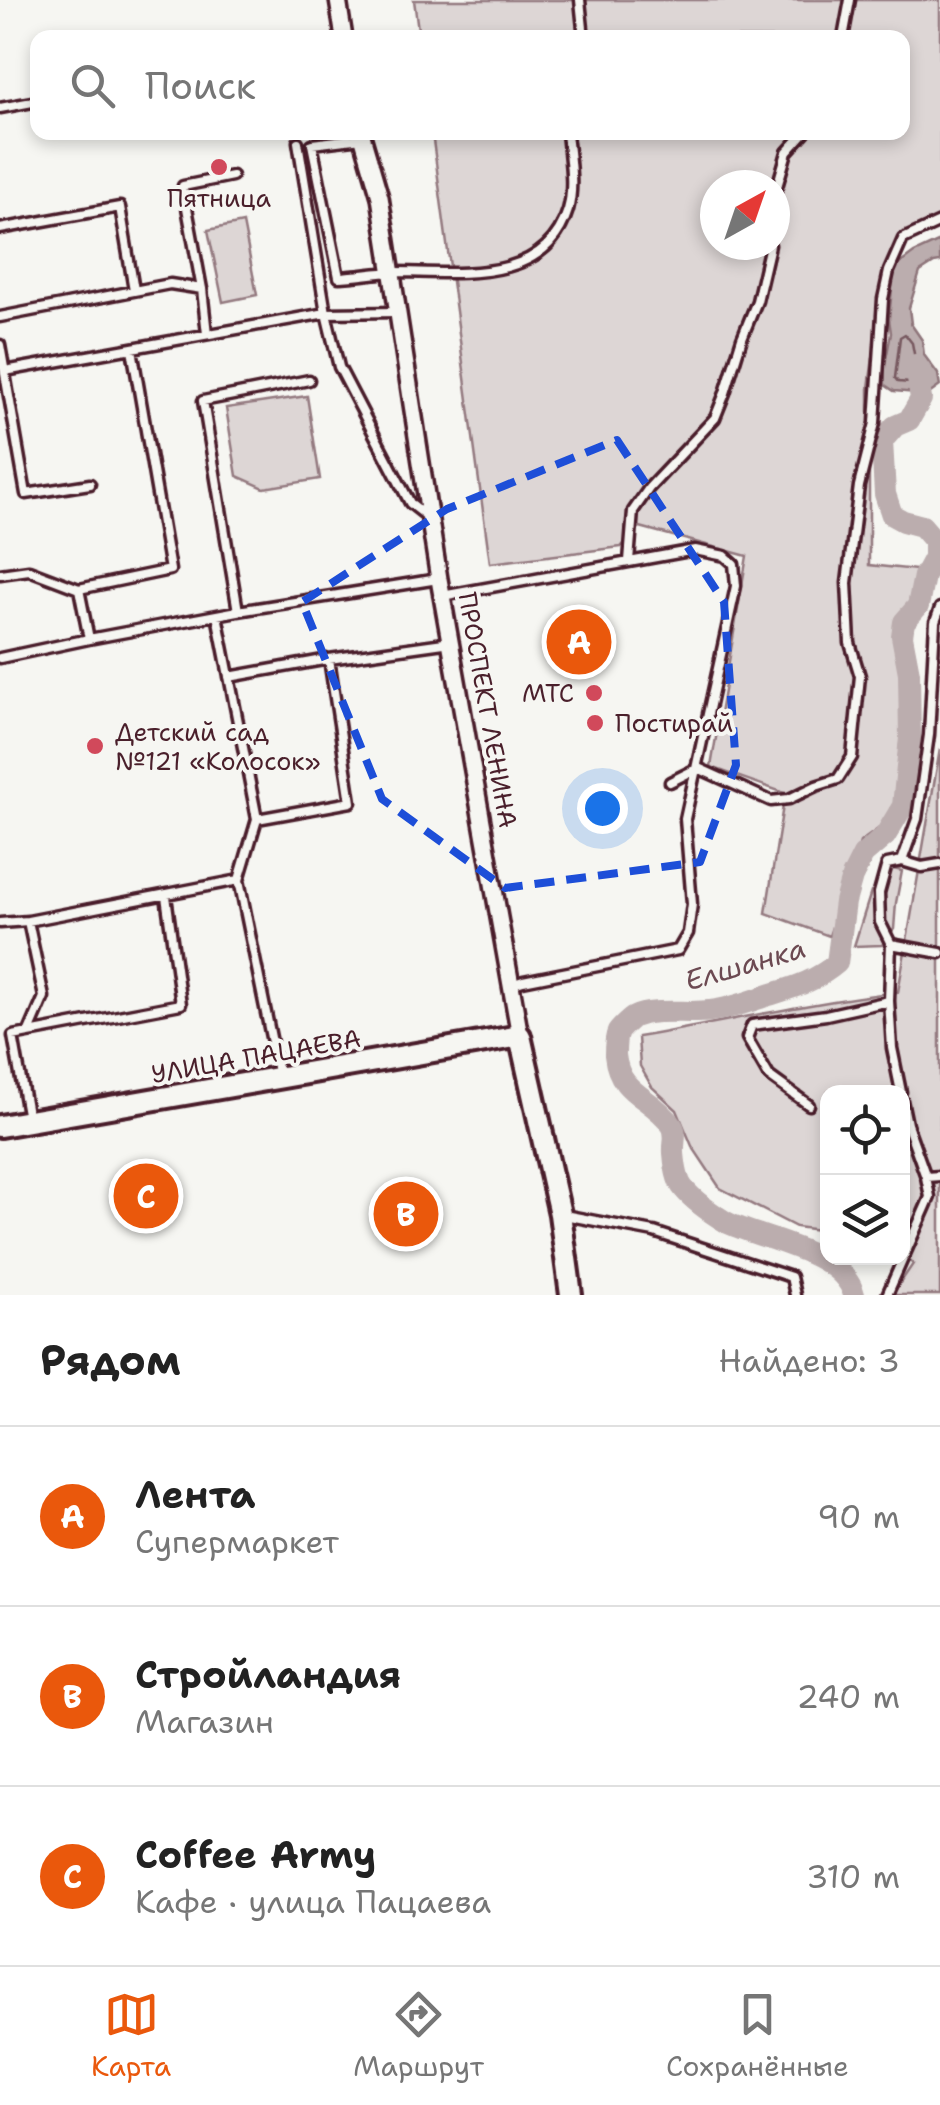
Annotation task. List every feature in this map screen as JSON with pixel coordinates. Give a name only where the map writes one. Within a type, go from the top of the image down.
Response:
[{"type":"street","points":[[338,0],[343,30]]},
{"type":"street","name":"ПРОСПЕКТ ЛЕНИНА","points":[[363,140],[380,197],[439,579],[520,1036],[560,1214],[571,1295]]},
{"type":"street","name":"УЛИЦА ПАЦАЕВА","points":[[0,1126],[520,1036]]},
{"type":"lane","points":[[580,0],[583,30]]},
{"type":"lane","points":[[844,30],[850,0]]},
{"type":"lane","points":[[0,108],[30,102]]},
{"type":"lane","points":[[334,140],[312,144],[339,277],[490,270],[530,261],[551,244],[567,211],[572,183],[568,140]]},
{"type":"lane","points":[[782,170],[787,152],[797,140]]},
{"type":"lane","points":[[298,142],[326,313],[339,367],[410,503],[430,518]]},
{"type":"lane","points":[[208,334],[183,186],[232,176]]},
{"type":"lane","points":[[0,229],[120,207],[134,290]]},
{"type":"lane","points":[[698,768],[771,801],[838,779],[852,757],[860,676],[850,643],[847,583],[860,486],[876,423],[883,299],[889,271],[903,239],[940,222]]},
{"type":"lane","points":[[629,561],[634,512],[648,488],[715,418],[757,301],[767,260]]},
{"type":"lane","points":[[0,317],[170,284],[202,288]]},
{"type":"lane","points":[[5,371],[326,313],[398,312]]},
{"type":"lane","points":[[0,345],[26,494],[90,484]]},
{"type":"lane","points":[[0,574],[28,570],[79,588],[170,570],[132,349]]},
{"type":"lane","points":[[238,611],[203,401],[310,380]]},
{"type":"lane","points":[[442,596],[695,550],[724,556],[734,564],[736,586],[686,819],[692,904],[688,933],[678,950],[511,985]]},
{"type":"lane","points":[[0,658],[238,611],[439,579]]},
{"type":"lane","points":[[79,588],[89,639]]},
{"type":"lane","points":[[902,861],[917,820],[929,735],[935,622],[940,610]]},
{"type":"lane","points":[[217,615],[257,820],[239,880],[279,1078]]},
{"type":"lane","points":[[230,677],[451,642]]},
{"type":"lane","points":[[257,820],[351,802],[329,659]]},
{"type":"lane","points":[[929,735],[940,734]]},
{"type":"lane","points":[[670,782],[698,768]]},
{"type":"lane","points":[[900,1085],[889,1001],[891,944],[880,922],[879,893],[888,864],[940,864]]},
{"type":"lane","points":[[0,924],[239,880]]},
{"type":"lane","points":[[29,1121],[13,1036],[182,1004],[166,896]]},
{"type":"lane","points":[[28,921],[44,997],[29,1032]]},
{"type":"lane","points":[[891,944],[940,952]]},
{"type":"lane","points":[[809,1105],[769,1076],[746,1038],[752,1024],[826,1015],[889,1001]]},
{"type":"lane","points":[[887,1295],[930,1196],[910,1130]]},
{"type":"lane","points":[[926,1178],[940,1176]]},
{"type":"lane","points":[[560,1214],[654,1232],[792,1277],[795,1295]]},
{"type":"highlighted area","points":[[617,440],[724,602],[736,765],[700,862],[505,888],[382,799],[302,602],[447,509]]},
{"type":"shaded area","points":[[414,0],[940,0],[940,220],[899,236],[885,269],[869,387],[869,565],[917,570],[893,818],[860,842],[829,936],[766,913],[785,793],[711,767],[747,556],[640,527],[621,547],[490,563],[433,140],[910,140],[910,30],[418,30]]},
{"type":"shaded area","points":[[243,223],[257,295],[223,302],[208,230]]},
{"type":"shaded area","points":[[307,396],[320,479],[264,488],[237,476],[226,408]]},
{"type":"shaded area","points":[[940,749],[940,1295],[892,1295],[913,1264],[910,1085],[820,1085],[820,1230],[796,1227],[720,1188],[692,1146],[677,1110],[652,1087],[640,1066],[638,1037],[898,992]]},
{"type":"shaded area","points":[[889,868],[902,871],[894,929],[882,945],[854,946],[871,892]]},
{"type":"water","points":[[940,241],[940,262],[920,272],[909,308],[911,324],[922,340],[924,355],[938,374],[940,386],[929,394],[894,391],[885,385],[884,370],[891,333],[894,268]]},
{"type":"waterway","name":"Елшанка","points":[[854,1295],[847,1280],[818,1257],[726,1222],[688,1194],[676,1172],[673,1127],[623,1079],[615,1047],[618,1032],[634,1017],[733,1007],[805,983],[837,963],[852,877],[863,855],[885,836],[903,806],[910,738],[909,673],[902,636],[904,622],[918,606],[924,576],[934,557],[934,540],[922,526],[892,515],[885,494],[882,441],[895,426],[909,420],[921,399],[916,365]]},
{"type":"place","name":"Пятница","points":[[219,167]]},
{"type":"place","name":"Лента","points":[[579,642]]},
{"type":"place","name":"МТС","points":[[594,693]]},
{"type":"place","name":"Постирай","points":[[595,723]]},
{"type":"place","name":"Детский сад №121 «Колосок»","points":[[95,746]]},
{"type":"place","name":"Coffee Army","points":[[146,1196]]},
{"type":"place","name":"Стройландия","points":[[406,1214]]}]
